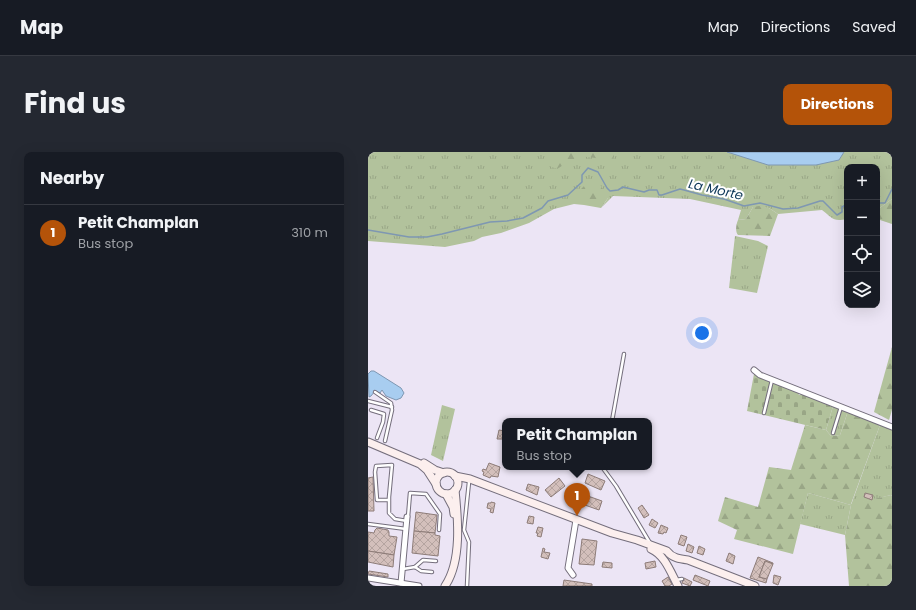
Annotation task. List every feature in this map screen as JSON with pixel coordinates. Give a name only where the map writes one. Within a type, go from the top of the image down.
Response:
[{"type":"main road","points":[[368,442],[384,444],[435,470],[448,472],[455,476],[470,479],[473,482],[612,533],[656,551],[688,560],[755,586]]},
{"type":"main road","points":[[384,444],[424,467],[431,475],[440,492],[449,494],[456,488],[473,482]]},
{"type":"main road","points":[[436,484],[437,478],[444,472]]},
{"type":"main road","points":[[445,586],[451,574],[457,545],[457,479],[455,476]]},
{"type":"main road","points":[[445,586],[452,555],[454,532],[453,507],[446,494]]},
{"type":"main road","points":[[612,533],[651,545],[664,554],[678,582]]},
{"type":"street","points":[[754,370],[760,375],[772,380],[892,427]]},
{"type":"street","points":[[401,583],[407,519]]},
{"type":"street","points":[[573,575],[568,568],[576,520]]},
{"type":"street","points":[[368,578],[419,586]]},
{"type":"lane","points":[[613,418],[624,354]]},
{"type":"lane","points":[[764,413],[772,380]]},
{"type":"lane","points":[[375,392],[391,404],[392,407],[384,444]]},
{"type":"lane","points":[[368,401],[392,407]]},
{"type":"lane","points":[[833,433],[841,407]]},
{"type":"lane","points":[[371,410],[384,414],[383,422],[377,438]]},
{"type":"lane","points":[[389,500],[376,500],[376,466],[392,465],[389,513],[395,519],[407,519],[410,493],[426,494],[440,514],[439,530]]},
{"type":"lane","points":[[604,470],[616,486],[651,545]]},
{"type":"lane","points":[[467,586],[470,542],[464,530],[473,482]]},
{"type":"lane","points":[[368,524],[406,529]]},
{"type":"lane","points":[[403,570],[415,567],[423,560],[436,561]]},
{"type":"lane","points":[[415,567],[421,571],[432,572]]},
{"type":"green space","points":[[368,152],[892,152],[892,199],[880,208],[880,164],[844,164],[844,220],[842,220],[833,219],[822,210],[778,214],[769,208],[753,207],[746,219],[738,220],[741,210],[690,199],[613,196],[602,207],[608,198],[584,202],[584,205],[574,204],[554,209],[529,223],[501,233],[482,237],[474,241],[445,247],[368,241]]},
{"type":"green space","points":[[557,152],[614,152],[614,157],[608,162],[593,157],[577,158],[557,169],[550,166]]},
{"type":"green space","points":[[592,180],[598,181],[608,198],[601,208],[584,205],[584,202],[575,195]]},
{"type":"green space","points":[[892,199],[892,224],[880,220],[880,208]]},
{"type":"green space","points":[[759,206],[769,208],[778,214],[770,236],[738,235],[736,228],[738,220],[746,219],[753,207]]},
{"type":"green space","points":[[735,236],[758,241],[768,246],[757,293],[729,288]]},
{"type":"green space","points":[[892,347],[892,410],[889,420],[874,412]]},
{"type":"green space","points":[[754,374],[769,380],[771,383],[774,382],[798,392],[799,395],[802,394],[833,406],[826,430],[747,411]]},
{"type":"green space","points":[[442,405],[455,409],[443,461],[431,455]]},
{"type":"green space","points":[[833,406],[848,411],[840,435],[831,436],[826,430]]},
{"type":"green space","points":[[848,411],[880,425],[851,504],[892,496],[892,586],[849,586],[845,535],[851,505],[808,493],[793,554],[734,539],[737,530],[718,521],[725,497],[758,507],[769,467],[791,470],[805,425],[826,430],[831,436],[840,435]]},
{"type":"green space","points":[[880,425],[892,430],[892,496],[851,505]]},
{"type":"green space","points":[[808,493],[851,505],[845,535],[800,524]]},
{"type":"water","points":[[727,152],[844,152],[839,160],[816,165],[768,165]]},
{"type":"water","points":[[371,371],[374,371],[401,388],[404,393],[401,398],[396,400],[386,396],[382,390],[380,393],[375,391],[369,397],[368,374]]},
{"type":"building","points":[[499,430],[502,430],[502,439],[497,439]]},
{"type":"building","points":[[489,463],[500,467],[498,477],[491,476],[490,478],[483,475],[483,469],[486,470]]},
{"type":"building","points":[[588,474],[605,481],[601,490],[585,483]]},
{"type":"building","points":[[373,477],[374,511],[368,511],[368,478]]},
{"type":"building","points":[[559,478],[565,486],[551,497],[545,490]]},
{"type":"building","points":[[528,484],[539,487],[537,495],[526,490]]},
{"type":"building","points":[[865,493],[873,495],[872,500],[864,497]]},
{"type":"building","points":[[585,495],[602,501],[599,510],[582,504]]},
{"type":"building","points":[[488,503],[495,503],[493,513],[490,512],[491,509],[487,508]]},
{"type":"building","points":[[642,505],[649,515],[644,518],[638,508]]},
{"type":"building","points":[[416,512],[437,515],[435,533],[414,531]]},
{"type":"building","points":[[529,516],[534,517],[533,524],[527,523]]},
{"type":"building","points":[[652,519],[658,523],[655,528],[649,525]]},
{"type":"building","points":[[661,525],[668,528],[666,533],[658,533]]},
{"type":"building","points":[[538,527],[543,528],[541,537],[537,536],[538,533],[536,533]]},
{"type":"building","points":[[377,528],[388,530],[389,536],[397,537],[394,555],[368,551],[368,532],[374,533]]},
{"type":"building","points":[[414,531],[435,533],[435,535],[440,536],[438,556],[412,553]]},
{"type":"building","points":[[681,535],[687,537],[684,546],[678,544]]},
{"type":"building","points":[[582,539],[597,541],[594,565],[579,564]]},
{"type":"building","points":[[688,544],[694,547],[692,553],[686,551]]},
{"type":"building","points":[[699,546],[705,549],[703,555],[697,553]]},
{"type":"building","points":[[543,548],[545,549],[544,552],[550,553],[548,559],[541,557]]},
{"type":"building","points":[[368,551],[394,555],[393,567],[368,562]]},
{"type":"building","points":[[729,553],[735,556],[733,564],[726,561]]},
{"type":"building","points":[[758,557],[773,563],[765,561],[759,577],[767,579],[766,583],[750,578]]},
{"type":"building","points":[[655,561],[656,567],[646,569],[645,563]]},
{"type":"building","points":[[765,561],[773,564],[767,579],[759,577]]},
{"type":"building","points":[[603,562],[612,563],[612,568],[602,567]]},
{"type":"building","points":[[369,571],[388,574],[388,577],[368,574]]},
{"type":"building","points":[[695,575],[710,581],[708,586],[693,580]]},
{"type":"building","points":[[774,575],[781,577],[778,585],[773,583]]},
{"type":"building","points":[[668,577],[672,584],[665,586],[662,581]]},
{"type":"building","points":[[684,578],[692,582],[690,586],[682,583]]},
{"type":"building","points":[[564,580],[592,584],[592,586],[563,586]]},
{"type":"waterway","name":"La Morte","points":[[368,230],[409,237],[427,237],[490,222],[523,218],[542,208],[548,201],[568,195],[582,182],[582,175],[588,168],[598,172],[610,191],[618,190],[623,187],[644,192],[649,190],[657,190],[659,195],[662,195],[680,189],[724,199],[744,206],[760,203],[783,209],[798,208],[823,201],[837,215],[842,212],[842,207],[844,206]]},
{"type":"waterway","name":"La Morte","points":[[880,203],[885,203],[892,189]]},
{"type":"place","name":"Petit Champlan","points":[[577,516]]}]
